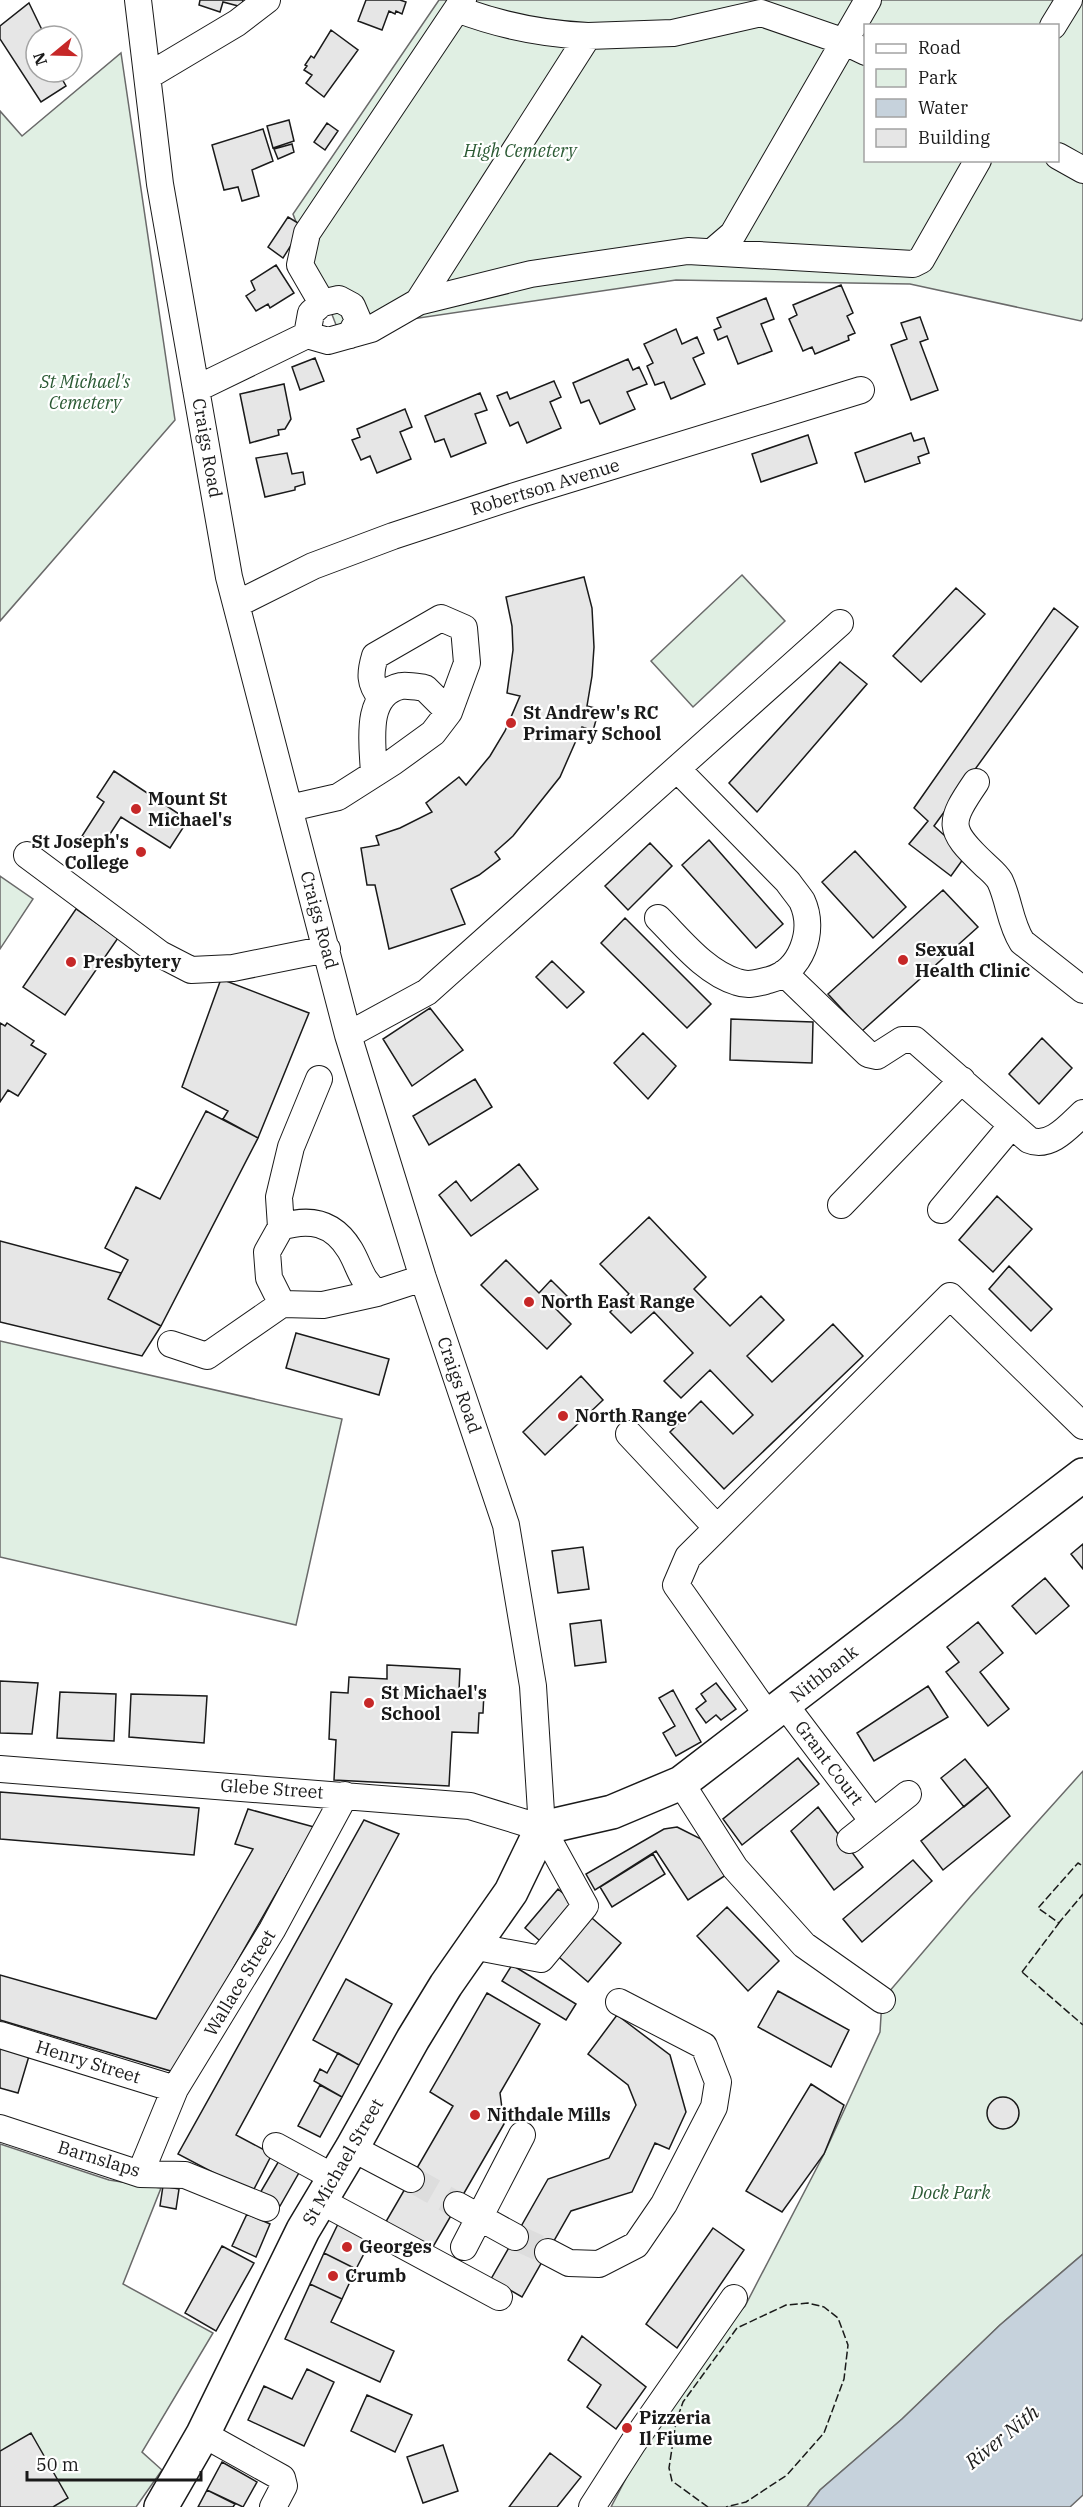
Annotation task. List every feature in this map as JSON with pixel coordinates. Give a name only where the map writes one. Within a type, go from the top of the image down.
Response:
[{"type":"main road","name":"Nithbank","points":[[542,1828],[612,1812],[681,1783],[1083,1475]]},
{"type":"main road","name":"St Michael Street","points":[[162,2507],[203,2434],[303,2230],[413,2039],[472,1946],[511,1892],[542,1828]]},
{"type":"street","name":"Craigs Road","points":[[138,0],[160,184],[230,577],[348,1035],[423,1278],[506,1525],[533,1686],[542,1828]]},
{"type":"street","points":[[148,76],[237,23],[267,0]]},
{"type":"street","points":[[712,252],[733,234],[855,47],[868,0]]},
{"type":"street","points":[[1054,24],[1069,0]]},
{"type":"street","points":[[322,303],[300,265],[307,233],[460,4],[484,19],[526,29],[588,36],[673,33],[761,13],[855,47]]},
{"type":"street","points":[[418,302],[588,36]]},
{"type":"street","points":[[1059,157],[1083,170]]},
{"type":"street","points":[[196,388],[308,335],[328,341],[371,329],[418,302],[531,273],[688,251],[914,264],[921,260],[977,162]]},
{"type":"street","points":[[308,335],[311,313],[322,303],[339,299],[352,306],[358,320],[350,334]]},
{"type":"street","name":"Robertson Avenue","points":[[237,604],[313,566],[393,536],[521,494],[861,390]]},
{"type":"street","points":[[290,808],[338,797],[433,733],[449,712],[467,663],[464,628],[441,618],[375,656],[370,673],[372,687],[381,698]]},
{"type":"street","points":[[348,1035],[427,992],[840,623]]},
{"type":"street","points":[[374,774],[372,717],[381,698],[400,686],[425,688],[449,712]]},
{"type":"street","points":[[658,918],[687,948],[715,971],[736,982],[749,985],[774,979],[792,969],[804,948],[806,913],[788,882],[677,769]]},
{"type":"street","points":[[976,782],[958,809],[956,829],[959,839],[998,877],[1022,942],[1083,990]]},
{"type":"street","points":[[27,855],[160,954],[191,970],[232,968],[327,949]]},
{"type":"street","points":[[784,973],[868,1054],[877,1056],[902,1040],[915,1040],[1035,1143],[1058,1135],[1083,1113]]},
{"type":"street","points":[[282,1305],[269,1278],[267,1252],[281,1227],[279,1197],[291,1147],[319,1079]]},
{"type":"street","points":[[841,1205],[962,1080]]},
{"type":"street","points":[[941,1210],[1012,1125]]},
{"type":"street","points":[[281,1227],[300,1221],[316,1222],[338,1235],[350,1250],[364,1282],[377,1293]]},
{"type":"street","points":[[171,1344],[207,1356],[282,1305],[323,1305],[377,1293],[423,1278]]},
{"type":"street","points":[[628,1434],[717,1528],[950,1296],[1083,1426]]},
{"type":"street","name":"Grant Court","points":[[717,1528],[688,1557],[676,1585],[777,1711],[872,1820]]},
{"type":"street","name":"Glebe Street","points":[[0,1769],[470,1806],[542,1828]]},
{"type":"street","points":[[681,1783],[735,1868],[804,1945],[882,2000]]},
{"type":"street","name":"Grant Court","points":[[850,1840],[872,1820],[908,1794]]},
{"type":"street","name":"Wallace Street","points":[[140,2174],[175,2089],[272,1930],[345,1795]]},
{"type":"street","points":[[472,1946],[541,1959],[585,1906],[542,1828]]},
{"type":"street","points":[[548,2252],[569,2263],[599,2264],[636,2245],[664,2204],[714,2108],[718,2082],[704,2046],[619,2002]]},
{"type":"street","name":"Henry Street","points":[[0,2035],[175,2089]]},
{"type":"street","name":"Barnslaps","points":[[0,2128],[140,2174],[185,2175],[266,2208]]},
{"type":"street","points":[[464,2247],[522,2135]]},
{"type":"street","points":[[276,2146],[328,2189],[499,2297]]},
{"type":"street","points":[[352,2148],[411,2179]]},
{"type":"street","points":[[457,2205],[515,2236]]},
{"type":"street","points":[[592,2507],[633,2443],[735,2298]]},
{"type":"street","points":[[203,2434],[282,2478],[284,2486],[273,2507]]},
{"type":"green space","name":"High Cemetery","points":[[439,0],[1083,0],[1083,318],[1081,321],[910,284],[676,280],[338,330],[293,214]]},
{"type":"green space","name":"St Michael's Cemetery","points":[[121,53],[175,420],[0,621],[0,111],[22,136]]},
{"type":"green space","points":[[742,575],[785,621],[693,707],[651,661]]},
{"type":"green space","points":[[0,876],[33,899],[0,949]]},
{"type":"green space","points":[[0,1341],[342,1419],[296,1625],[0,1557]]},
{"type":"green space","name":"Dock Park","points":[[1083,1771],[1083,2254],[1000,2325],[902,2419],[820,2490],[807,2507],[611,2507],[642,2448],[745,2306],[824,2154],[880,2032],[882,2000],[970,1897]]},
{"type":"green space","points":[[0,2144],[109,2180],[161,2188],[123,2284],[213,2333],[142,2452],[162,2470],[136,2507],[0,2507]]},
{"type":"water","name":"River Nith","points":[[1083,2254],[1083,2495],[1070,2507],[807,2507],[820,2490],[902,2419],[1000,2325]]},
{"type":"building","points":[[200,0],[243,0],[242,7],[223,2],[220,12],[199,5]]},
{"type":"building","points":[[366,0],[406,2],[402,14],[389,11],[382,30],[358,21]]},
{"type":"building","points":[[29,3],[39,24],[24,24],[24,76],[0,39],[0,26]]},
{"type":"building","points":[[331,30],[358,50],[324,97],[306,83],[312,75],[304,70],[311,56],[314,58]]},
{"type":"building","points":[[29,84],[65,84],[66,86],[41,102]]},
{"type":"building","points":[[289,120],[294,141],[273,148],[267,126]]},
{"type":"building","points":[[327,123],[338,131],[325,150],[314,142]]},
{"type":"building","points":[[263,129],[273,161],[252,170],[259,196],[242,201],[238,187],[224,190],[212,145]]},
{"type":"building","points":[[292,144],[294,152],[278,159],[274,149]]},
{"type":"building","points":[[288,217],[303,226],[283,258],[268,247]]},
{"type":"building","points":[[276,265],[294,293],[270,308],[268,304],[256,311],[246,296],[255,290],[251,281]]},
{"type":"building","points":[[841,285],[853,313],[847,316],[855,333],[848,336],[849,340],[815,354],[812,347],[803,351],[789,319],[797,315],[793,305]]},
{"type":"building","points":[[766,298],[774,319],[761,324],[772,351],[738,364],[727,336],[718,340],[714,330],[721,327],[717,318]]},
{"type":"building","points":[[920,317],[928,339],[920,342],[938,390],[911,400],[891,345],[907,339],[901,323]]},
{"type":"building","points":[[676,329],[682,344],[697,337],[704,353],[693,358],[705,384],[671,399],[664,382],[655,385],[647,366],[653,363],[644,344]]},
{"type":"building","points":[[315,358],[324,381],[300,390],[292,367]]},
{"type":"building","points":[[628,359],[633,370],[639,367],[647,384],[627,392],[635,409],[600,424],[589,400],[581,403],[573,383]]},
{"type":"building","points":[[554,381],[561,397],[550,402],[561,428],[527,443],[518,422],[510,426],[497,396],[507,392],[510,399]]},
{"type":"building","points":[[284,384],[291,419],[285,429],[278,430],[279,435],[250,443],[240,394]]},
{"type":"building","points":[[480,393],[487,410],[475,414],[486,443],[451,457],[444,439],[435,442],[425,416]]},
{"type":"building","points":[[405,409],[412,427],[400,432],[411,459],[377,473],[370,456],[361,460],[352,440],[360,437],[357,429]]},
{"type":"building","points":[[911,433],[914,441],[924,438],[929,453],[918,457],[920,463],[865,482],[855,453]]},
{"type":"building","points":[[808,435],[817,463],[761,482],[752,454]]},
{"type":"building","points":[[287,453],[292,474],[303,472],[305,484],[295,487],[295,490],[265,497],[256,458]]},
{"type":"building","points":[[584,577],[592,608],[594,647],[587,706],[599,709],[593,731],[582,727],[560,777],[513,836],[495,852],[500,859],[479,875],[451,889],[465,924],[389,949],[375,885],[367,885],[361,848],[379,845],[376,836],[400,828],[432,812],[426,803],[459,777],[466,785],[490,756],[505,731],[520,696],[507,693],[513,650],[512,626],[506,597]]},
{"type":"building","points":[[956,588],[985,614],[921,682],[893,656]]},
{"type":"building","points":[[1054,608],[1078,627],[934,826],[966,855],[951,876],[909,844],[928,821],[914,808]]},
{"type":"building","points":[[840,662],[867,684],[757,812],[729,783]]},
{"type":"building","name":"Mount St Michael's","points":[[114,771],[188,820],[170,848],[121,817],[101,848],[82,836],[104,802],[97,797]]},
{"type":"building","points":[[709,840],[783,924],[756,948],[682,865]]},
{"type":"building","points":[[650,843],[672,866],[628,910],[605,886]]},
{"type":"building","points":[[855,851],[906,907],[873,938],[822,882]]},
{"type":"building","name":"Sexual Health Clinic","points":[[943,890],[978,927],[862,1031],[828,994]]},
{"type":"building","name":"Presbytery","points":[[76,909],[118,938],[65,1015],[23,987]]},
{"type":"building","points":[[625,918],[711,1004],[687,1028],[601,943]]},
{"type":"building","points":[[552,961],[584,992],[567,1008],[536,977]]},
{"type":"building","points":[[221,979],[309,1013],[258,1138],[223,1119],[228,1111],[182,1087]]},
{"type":"building","points":[[430,1008],[463,1050],[412,1086],[383,1039]]},
{"type":"building","points":[[731,1019],[813,1022],[812,1063],[730,1060]]},
{"type":"building","points":[[0,1023],[5,1026],[7,1023],[34,1041],[31,1045],[46,1054],[18,1096],[8,1090],[0,1102]]},
{"type":"building","points":[[643,1033],[676,1066],[648,1099],[614,1063]]},
{"type":"building","points":[[1042,1038],[1072,1068],[1039,1104],[1009,1074]]},
{"type":"building","points":[[475,1079],[492,1107],[429,1145],[413,1116]]},
{"type":"building","points":[[206,1111],[258,1138],[161,1326],[108,1299],[128,1260],[105,1248],[136,1187],[160,1199]]},
{"type":"building","points":[[519,1164],[538,1189],[471,1236],[439,1195],[456,1181],[471,1201]]},
{"type":"building","points":[[997,1196],[1032,1229],[993,1272],[959,1240]]},
{"type":"building","points":[[649,1217],[706,1277],[694,1289],[730,1326],[761,1296],[784,1320],[747,1356],[772,1382],[833,1324],[863,1356],[724,1489],[670,1432],[701,1401],[733,1434],[753,1415],[710,1370],[681,1398],[664,1381],[693,1353],[654,1312],[631,1333],[610,1312],[629,1294],[600,1264]]},
{"type":"building","points":[[0,1241],[121,1273],[108,1299],[161,1326],[142,1356],[0,1322]]},
{"type":"building","name":"North East Range","points":[[506,1260],[539,1293],[551,1280],[567,1296],[555,1308],[571,1324],[547,1349],[481,1285]]},
{"type":"building","points":[[1009,1266],[1052,1309],[1031,1331],[989,1289]]},
{"type":"building","points":[[296,1333],[389,1359],[379,1395],[286,1368]]},
{"type":"building","name":"North Range","points":[[581,1376],[603,1400],[545,1455],[523,1432]]},
{"type":"building","points":[[1083,1544],[1083,1569],[1071,1554]]},
{"type":"building","points":[[583,1547],[589,1589],[558,1593],[552,1551]]},
{"type":"building","points":[[1045,1578],[1069,1606],[1036,1634],[1012,1606]]},
{"type":"building","points":[[601,1620],[606,1662],[575,1666],[570,1624]]},
{"type":"building","points":[[978,1622],[1003,1653],[980,1672],[1009,1709],[988,1726],[946,1672],[959,1662],[947,1647]]},
{"type":"building","points":[[387,1665],[460,1669],[459,1691],[484,1692],[483,1713],[479,1713],[478,1733],[452,1732],[449,1786],[334,1780],[336,1740],[329,1739],[331,1692],[348,1693],[349,1677],[387,1679]]},
{"type":"building","points":[[0,1681],[38,1683],[32,1734],[0,1733]]},
{"type":"building","points":[[716,1683],[736,1709],[721,1720],[716,1715],[706,1723],[696,1709],[706,1701],[701,1694]]},
{"type":"building","points":[[928,1686],[948,1717],[874,1761],[857,1733]]},
{"type":"building","points":[[673,1690],[701,1742],[676,1756],[663,1733],[675,1726],[659,1698]]},
{"type":"building","points":[[60,1692],[116,1694],[114,1741],[57,1738]]},
{"type":"building","points":[[131,1694],[207,1696],[204,1743],[129,1737]]},
{"type":"building","points":[[798,1758],[819,1784],[742,1845],[723,1819]]},
{"type":"building","points":[[965,1759],[988,1787],[964,1807],[941,1778]]},
{"type":"building","points":[[988,1787],[1010,1816],[943,1870],[921,1841]]},
{"type":"building","points":[[0,1792],[199,1808],[194,1855],[0,1839]]},
{"type":"building","points":[[818,1807],[863,1867],[834,1890],[791,1831]]},
{"type":"building","points":[[248,1809],[314,1827],[174,2072],[0,2020],[0,1975],[156,2019],[253,1849],[235,1844]]},
{"type":"building","points":[[364,1820],[399,1834],[236,2135],[272,2154],[252,2193],[178,2154]]},
{"type":"building","points":[[677,1827],[707,1842],[729,1873],[688,1900],[656,1851],[595,1890],[586,1874],[664,1829]]},
{"type":"building","points":[[653,1854],[665,1874],[612,1907],[600,1887]]},
{"type":"building","points":[[913,1860],[932,1881],[862,1942],[843,1919]]},
{"type":"building","points":[[558,1889],[621,1943],[588,1982],[525,1928]]},
{"type":"building","points":[[727,1907],[779,1961],[748,1991],[697,1936]]},
{"type":"building","points":[[512,1965],[576,2004],[566,2020],[502,1981]]},
{"type":"building","points":[[346,1979],[392,2004],[359,2065],[313,2040]]},
{"type":"building","points":[[778,1991],[849,2030],[831,2067],[758,2027]]},
{"type":"building","name":"Nithdale Mills","points":[[487,1993],[540,2024],[500,2093],[504,2124],[430,2252],[384,2225],[453,2106],[430,2092]]},
{"type":"building","name":"Nithdale Mills","points":[[617,2015],[670,2055],[686,2112],[669,2149],[655,2143],[632,2192],[571,2211],[522,2297],[491,2279],[548,2179],[609,2158],[636,2105],[628,2085],[588,2054]]},
{"type":"building","points":[[0,2048],[29,2056],[18,2093],[0,2088]]},
{"type":"building","points":[[338,2053],[359,2065],[342,2097],[314,2081],[320,2069],[327,2073]]},
{"type":"building","points":[[811,2084],[844,2105],[824,2154],[782,2212],[746,2191]]},
{"type":"building","points":[[320,2085],[342,2097],[320,2137],[298,2126]]},
{"type":"building","points":[[1003,2097],[1014,2102],[1019,2113],[1014,2124],[1003,2129],[992,2124],[987,2113],[992,2102]]},
{"type":"building","points":[[280,2159],[300,2171],[280,2206],[260,2193]]},
{"type":"building","points":[[163,2186],[179,2189],[176,2209],[160,2206]]},
{"type":"building","points":[[247,2214],[270,2224],[256,2257],[232,2246]]},
{"type":"building","name":"Georges","points":[[338,2224],[371,2240],[356,2269],[324,2253]]},
{"type":"building","points":[[713,2228],[744,2250],[677,2348],[646,2324]]},
{"type":"building","points":[[222,2246],[254,2263],[216,2331],[185,2313]]},
{"type":"building","name":"Crumb","points":[[324,2253],[356,2269],[342,2299],[310,2284]]},
{"type":"building","points":[[310,2284],[342,2299],[331,2322],[394,2351],[380,2382],[285,2339]]},
{"type":"building","points":[[582,2336],[646,2387],[616,2429],[587,2407],[601,2385],[568,2360]]},
{"type":"building","points":[[307,2369],[334,2382],[304,2446],[248,2420],[264,2386],[292,2399]]},
{"type":"building","points":[[367,2395],[412,2415],[395,2452],[351,2431]]},
{"type":"building","points":[[31,2433],[68,2498],[53,2507],[0,2507],[0,2451]]},
{"type":"building","points":[[443,2445],[458,2491],[423,2503],[407,2457]]},
{"type":"building","points":[[550,2453],[581,2477],[557,2507],[509,2507]]},
{"type":"building","points":[[222,2462],[257,2482],[243,2507],[207,2490]]},
{"type":"building","points":[[207,2490],[235,2504],[233,2507],[198,2507]]},
{"type":"tunnel","points":[[411,2179],[457,2205]]},
{"type":"tunnel","points":[[515,2237],[548,2252]]},
{"type":"fence","points":[[1022,1972],[1059,1923],[1038,1908],[1078,1863],[1083,1866]]},
{"type":"fence","points":[[1058,1924],[1083,1894]]},
{"type":"fence","points":[[1022,1972],[1083,2025]]},
{"type":"fence","points":[[708,2507],[672,2481],[669,2468],[676,2422],[683,2402],[737,2328],[786,2305],[808,2303],[824,2307],[838,2318],[848,2345],[844,2379],[824,2433],[787,2475],[746,2502],[726,2507]]},
{"type":"place","name":"St Andrew's RC Primary School","points":[[511,723]]},
{"type":"place","name":"Mount St Michael's","points":[[136,809]]},
{"type":"place","name":"St Joseph's College","points":[[141,852]]},
{"type":"place","name":"Sexual Health Clinic","points":[[903,960]]},
{"type":"place","name":"Presbytery","points":[[71,962]]},
{"type":"place","name":"North East Range","points":[[529,1302]]},
{"type":"place","name":"North Range","points":[[563,1416]]},
{"type":"place","name":"St Michael's School","points":[[369,1703]]},
{"type":"place","name":"Nithdale Mills","points":[[475,2115]]},
{"type":"place","name":"Georges","points":[[347,2247]]},
{"type":"place","name":"Crumb","points":[[333,2276]]},
{"type":"place","name":"Pizzeria Il Fiume","points":[[627,2428]]}]
